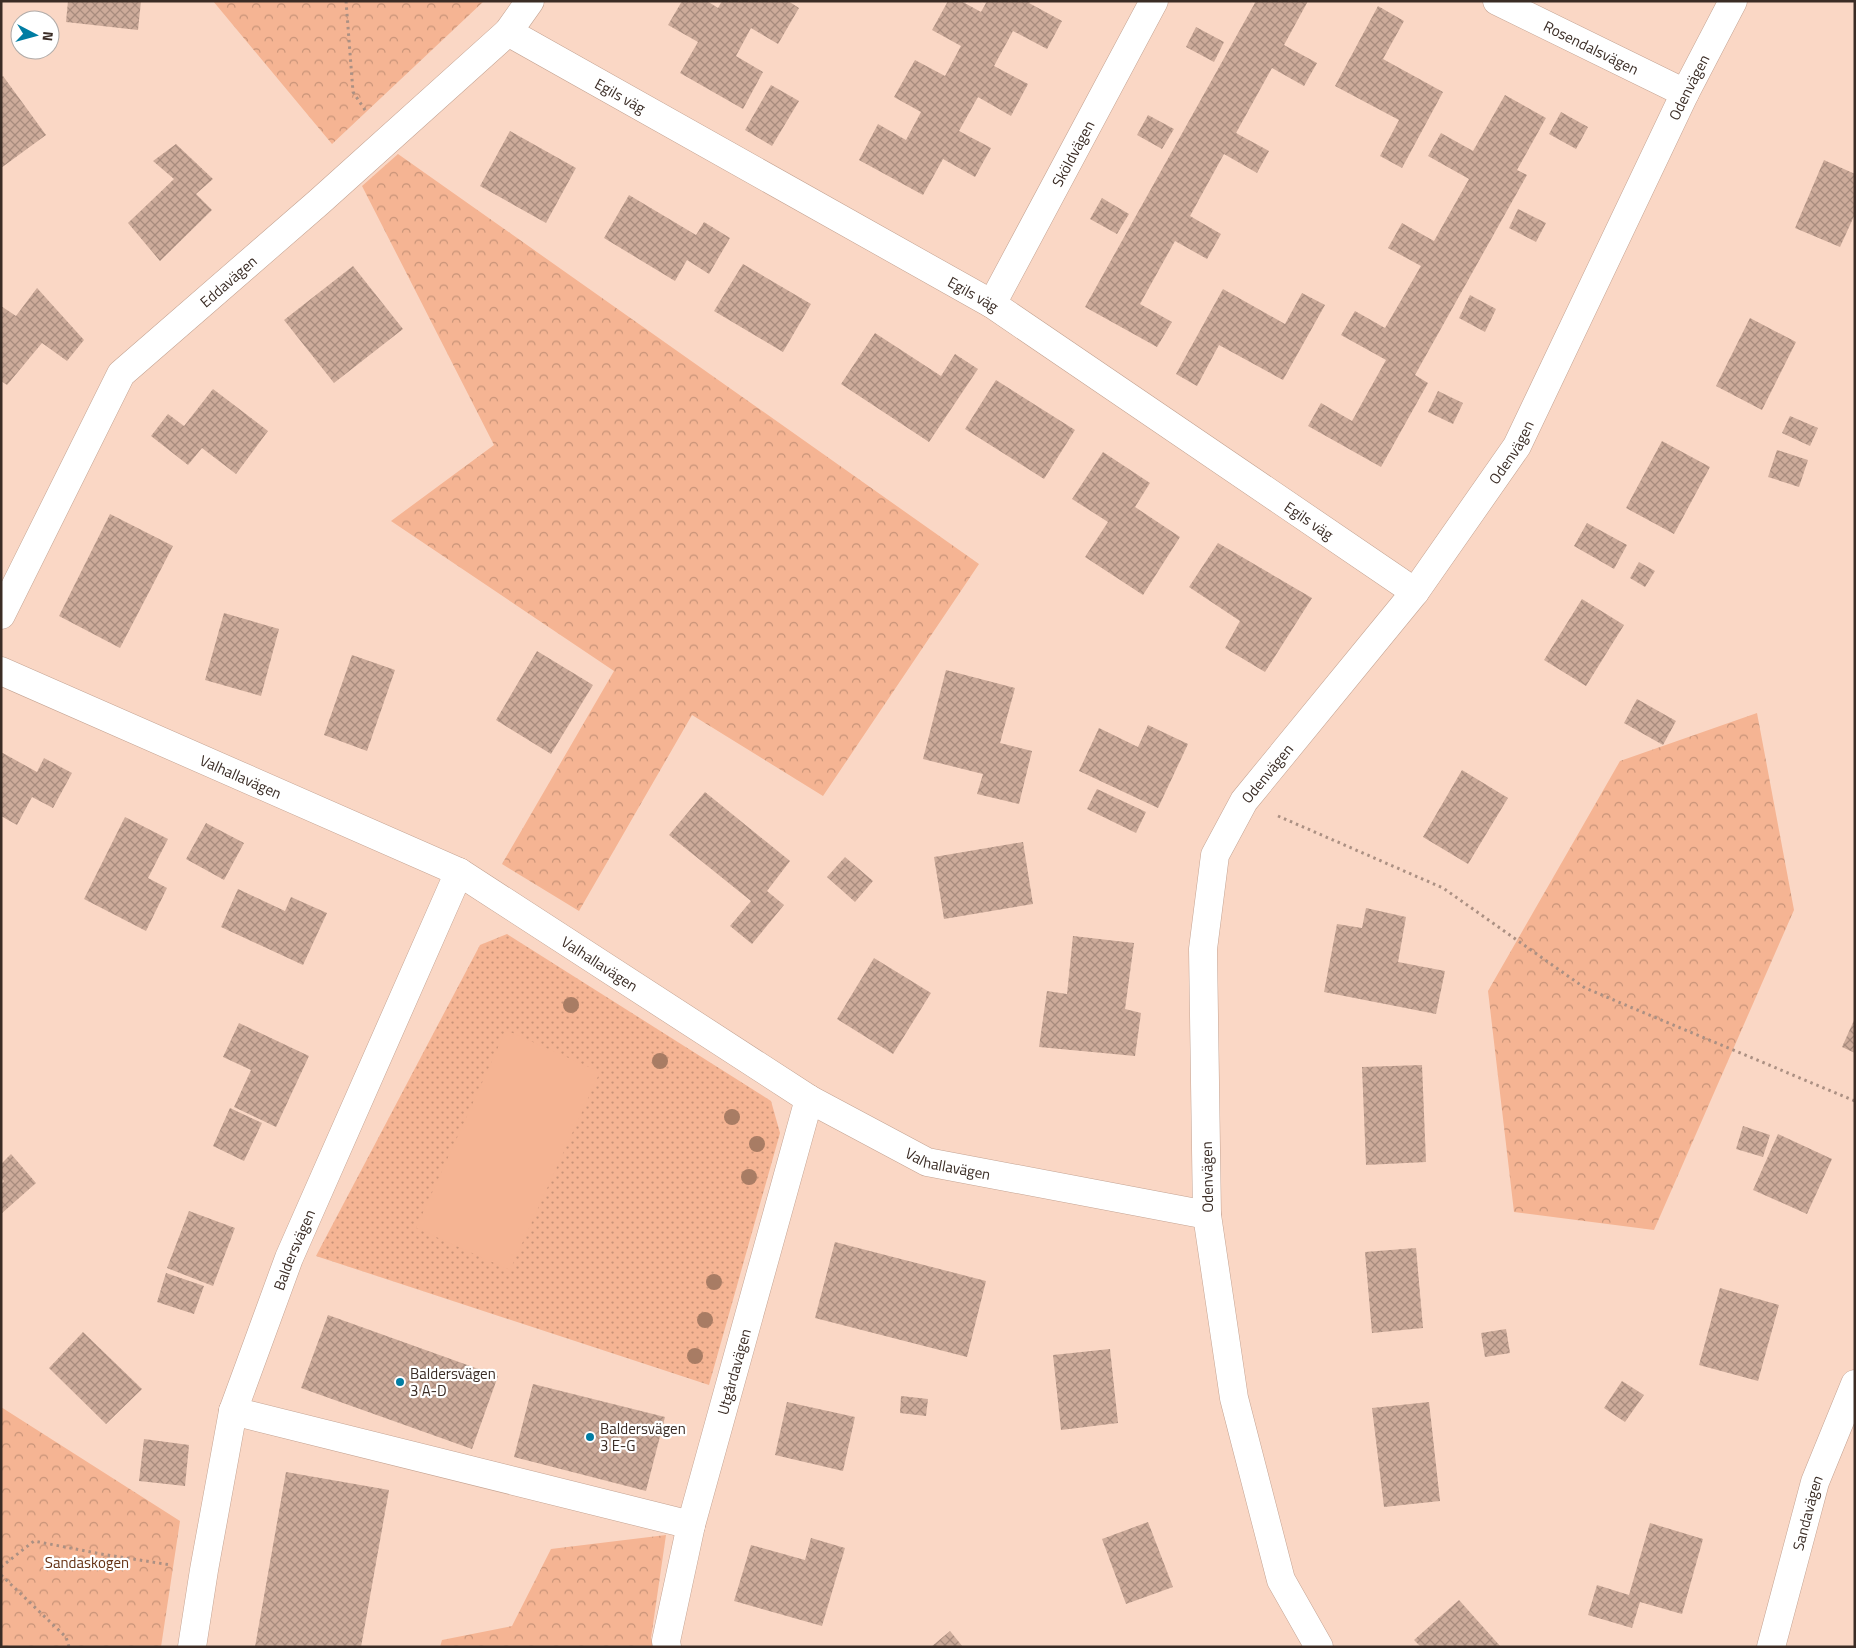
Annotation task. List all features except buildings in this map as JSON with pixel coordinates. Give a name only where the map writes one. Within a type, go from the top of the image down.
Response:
[{"type":"street","name":"Eddavägen","points":[[1,615],[121,374],[386,142],[508,32],[530,1]]},
{"type":"street","name":"Sköldvägen","points":[[992,304],[1154,1]]},
{"type":"street","name":"Rosendalsvägen","points":[[1497,1],[1685,93]]},
{"type":"street","name":"Odenvägen","points":[[1319,1647],[1281,1580],[1234,1398],[1207,1215],[1203,949],[1215,856],[1244,801],[1415,592],[1517,446],[1685,93],[1733,1]]},
{"type":"street","name":"Egils väg","points":[[508,32],[992,304],[1415,592]]},
{"type":"street","name":"Valhallavägen","points":[[1,671],[459,872],[809,1100],[927,1162],[1207,1215]]},
{"type":"street","name":"Baldersvägen","points":[[192,1647],[233,1411],[289,1258],[459,872]]},
{"type":"street","name":"Utgårdavägen","points":[[667,1647],[666,1641],[691,1525],[809,1100]]},
{"type":"street","name":"Sandavägen","points":[[1771,1647],[1815,1482],[1855,1384]]},
{"type":"street","points":[[233,1411],[691,1525]]},
{"type":"path","points":[[346,1],[353,92],[386,142]]},
{"type":"path","points":[[1244,801],[1443,888],[1585,988],[1855,1101]]},
{"type":"path","points":[[1,1567],[34,1541],[101,1554],[204,1570]]},
{"type":"path","points":[[1,1575],[66,1637],[69,1647]]},
{"type":"green space","points":[[213,1],[484,1],[332,144]]},
{"type":"green space","points":[[398,154],[979,564],[823,796],[692,715],[579,911],[502,864],[614,671],[391,521],[494,445],[362,186]]},
{"type":"green space","points":[[1757,713],[1794,910],[1654,1230],[1514,1212],[1488,991],[1620,761]]},
{"type":"green space","points":[[507,934],[771,1101],[780,1133],[709,1385],[316,1256],[480,945]]},
{"type":"green space","points":[[506,1030],[600,1072],[510,1270],[416,1228]]},
{"type":"green space","name":"Sandaskogen","points":[[1,1407],[180,1521],[161,1647],[1,1647]]},
{"type":"green space","points":[[666,1535],[651,1638],[654,1647],[440,1647],[442,1640],[512,1626],[551,1549]]},
{"type":"place","name":"Baldersvägen 3 A-D","points":[[400,1382]]},
{"type":"place","name":"Baldersvägen 3 E-G","points":[[590,1437]]}]
